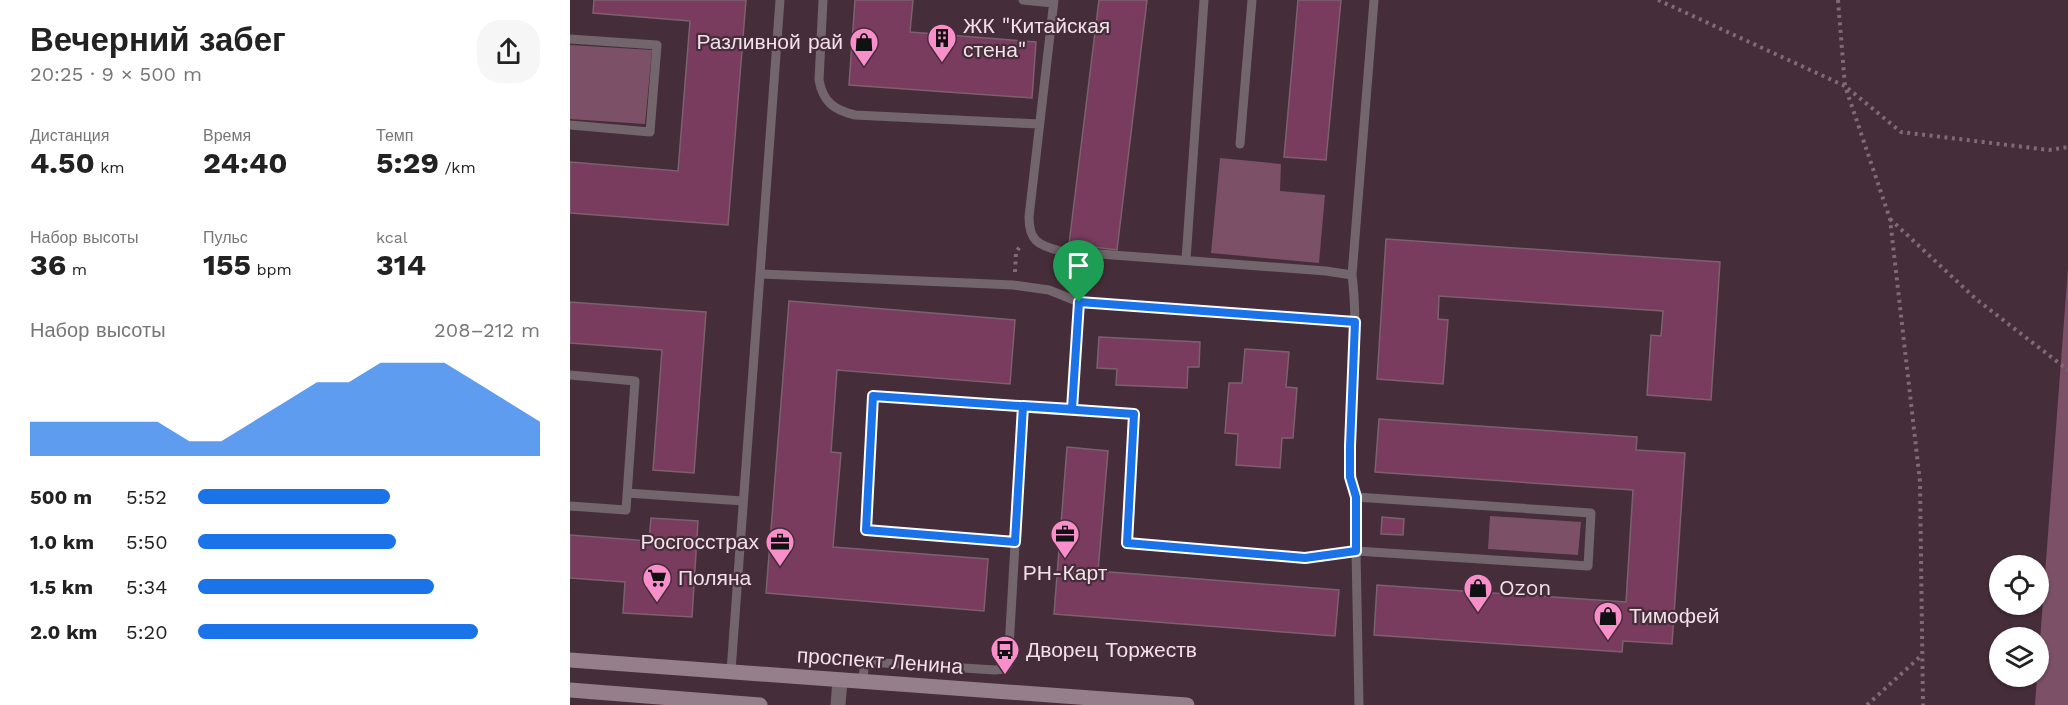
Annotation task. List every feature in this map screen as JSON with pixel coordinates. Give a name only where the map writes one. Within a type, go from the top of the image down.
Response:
[{"type":"main road","name":"проспект Ленина","points":[[570,660],[1187,705]]},
{"type":"main road","points":[[570,690],[759,705]]},
{"type":"street","points":[[838,705],[840,680]]},
{"type":"lane","points":[[730,671],[780,0]]},
{"type":"lane","points":[[823,0],[819,80],[821,93],[829,104],[839,111],[855,115],[1039,124]]},
{"type":"lane","points":[[1023,0],[1053,1],[1029,217],[1029,231],[1033,239],[1046,247],[1060,251],[1326,271],[1352,275]]},
{"type":"lane","points":[[1186,260],[1204,0]]},
{"type":"lane","points":[[1240,144],[1252,0]]},
{"type":"lane","points":[[1359,705],[1356,497],[1350,477],[1355,322],[1352,275],[1374,0]]},
{"type":"lane","points":[[570,39],[657,45],[650,132],[570,125]]},
{"type":"lane","points":[[759,274],[1013,285],[1049,290],[1079,302],[1072,409]]},
{"type":"lane","points":[[1122,305],[1355,322]]},
{"type":"lane","points":[[570,375],[635,381],[626,510],[570,506]]},
{"type":"lane","points":[[1015,542],[866,530],[873,396],[1134,414],[1127,543],[1305,558],[1356,551],[1588,566],[1592,513],[1356,497]]},
{"type":"lane","points":[[863,681],[864,668],[868,662],[995,670],[1004,669],[1008,665],[1023,406]]},
{"type":"lane","points":[[627,493],[743,501]]},
{"type":"path","points":[[1658,0],[1845,87],[1901,132],[2049,150],[2068,147]]},
{"type":"path","points":[[1838,0],[1845,87],[1890,219],[1920,482],[1923,705]]},
{"type":"path","points":[[1890,219],[1976,299],[2068,370]]},
{"type":"path","points":[[1867,705],[1923,654]]},
{"type":"shaded area","points":[[570,45],[652,50],[645,124],[570,119]]},
{"type":"shaded area","points":[[1220,158],[1281,164],[1280,191],[1325,195],[1319,263],[1211,253]]},
{"type":"shaded area","points":[[2068,268],[2068,705],[2035,705],[2036,687],[2049,687],[2049,627],[2041,627],[2042,615],[2049,615],[2049,555],[2046,555]]},
{"type":"shaded area","points":[[1490,516],[1581,522],[1578,555],[1488,549]]},
{"type":"building","points":[[594,0],[746,0],[728,225],[570,213],[570,162],[678,171],[690,21],[593,13]]},
{"type":"building","name":"ЖК \"Китайская стена\"","points":[[855,0],[913,0],[910,32],[1036,42],[1032,98],[849,85]]},
{"type":"building","points":[[1099,0],[1147,0],[1117,250],[1069,244]]},
{"type":"building","points":[[1298,0],[1341,0],[1326,160],[1284,157]]},
{"type":"building","points":[[1386,239],[1720,262],[1711,400],[1647,395],[1651,335],[1661,336],[1663,311],[1439,296],[1438,319],[1448,320],[1443,384],[1377,379]]},
{"type":"building","points":[[789,301],[1015,320],[1010,384],[837,370],[831,452],[841,453],[833,547],[988,559],[984,611],[766,593]]},
{"type":"building","points":[[570,302],[706,312],[694,473],[653,470],[662,350],[570,343]]},
{"type":"building","points":[[1099,337],[1200,342],[1199,367],[1188,367],[1187,388],[1116,385],[1117,369],[1097,368]]},
{"type":"building","points":[[1245,349],[1289,352],[1286,387],[1297,388],[1293,438],[1282,438],[1280,468],[1236,465],[1238,434],[1225,433],[1229,383],[1242,383]]},
{"type":"building","points":[[1379,419],[1637,437],[1636,450],[1685,453],[1672,644],[1623,641],[1622,652],[1374,635],[1377,585],[1626,602],[1633,490],[1375,472]]},
{"type":"building","points":[[1067,447],[1108,451],[1098,571],[1339,590],[1335,636],[1054,614]]},
{"type":"building","points":[[1382,517],[1404,519],[1403,535],[1381,534]]},
{"type":"building","points":[[651,518],[698,521],[692,617],[623,613],[625,582],[570,578],[570,535],[649,541]]},
{"type":"place","name":"ЖК \"Китайская стена\"","points":[[942,64]]},
{"type":"place","name":"Разливной рай","points":[[864,68]]},
{"type":"place","name":"РН-Карт","points":[[1065,560]]},
{"type":"place","name":"Росгосстрах","points":[[780,568]]},
{"type":"place","name":"Поляна","points":[[657,604]]},
{"type":"place","name":"Ozon","points":[[1478,614]]},
{"type":"place","name":"Тимофей","points":[[1608,642]]},
{"type":"place","name":"Дворец Торжеств","points":[[1005,676]]},
{"type":"route","points":[[1079,302],[1072,409],[1023,406],[1015,542],[866,530],[873,396],[1072,409],[1134,414],[1127,543],[1305,558],[1356,551],[1356,497],[1350,477],[1355,322],[1079,302]]}]
